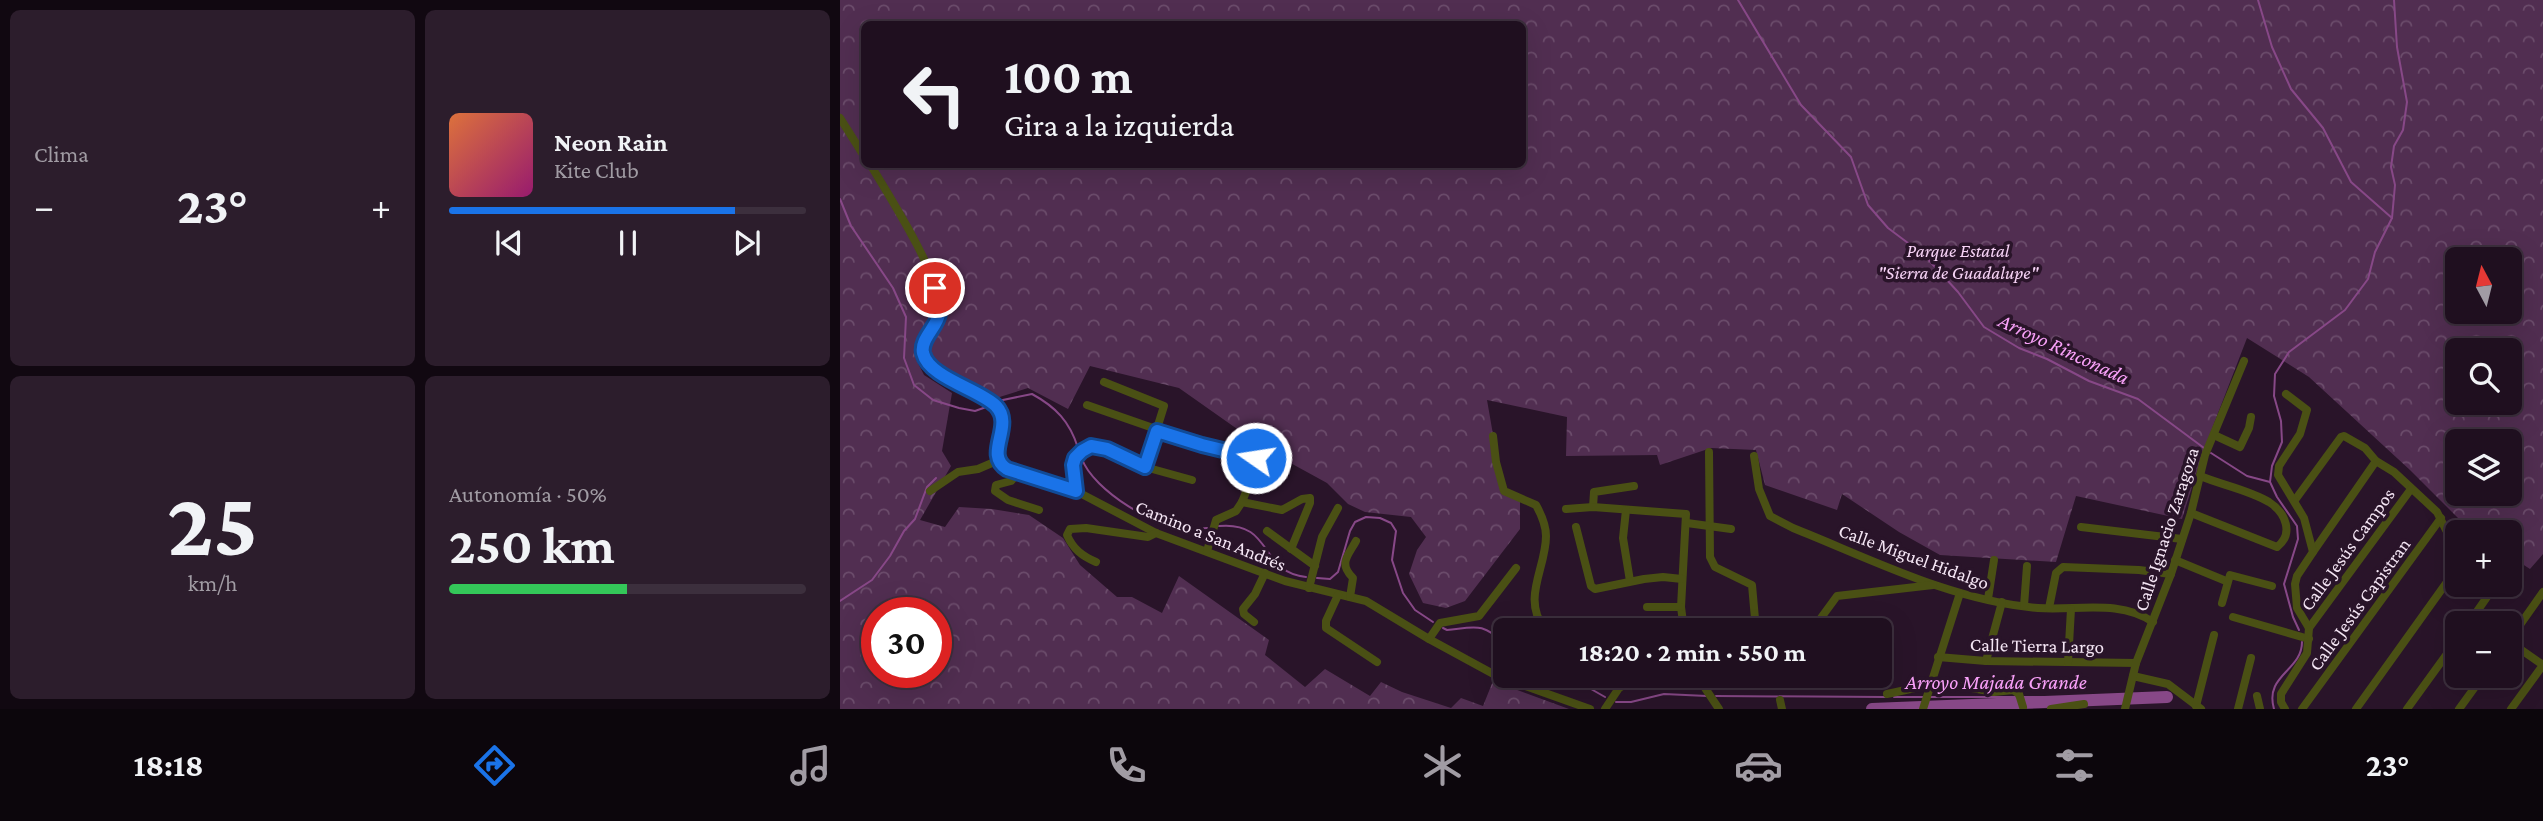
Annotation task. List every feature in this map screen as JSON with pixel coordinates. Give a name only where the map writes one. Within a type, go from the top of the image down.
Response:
[{"type":"street","points":[[840,118],[861,151]]},
{"type":"street","points":[[872,168],[909,231],[940,305],[939,316],[923,348],[925,357],[936,370],[997,407],[1004,422],[997,449],[999,460],[985,467],[958,472],[930,491]]},
{"type":"street","name":"Calle Ignacio Zaragoza","points":[[2125,709],[2136,663],[2171,574],[2205,455],[2244,361]]},
{"type":"street","points":[[1104,382],[1164,407],[1145,467]]},
{"type":"street","points":[[2286,394],[2307,409],[2300,434],[2278,467],[2279,480],[2295,500],[2304,518],[2313,552]]},
{"type":"street","points":[[1087,405],[1157,431],[1258,459],[1236,511],[1216,520],[1207,551]]},
{"type":"street","points":[[2214,435],[2240,447],[2251,417]]},
{"type":"street","points":[[1493,436],[1496,462],[1504,491],[1536,505],[1545,528],[1545,543],[1534,598],[1539,618]]},
{"type":"street","points":[[2295,500],[2342,436],[2365,448],[2376,461],[2393,472],[2441,518],[2445,528]]},
{"type":"street","points":[[1076,491],[1073,465],[1075,458],[1091,446],[1107,449],[1145,467],[1192,480]]},
{"type":"street","points":[[1709,452],[1710,557],[1715,567],[1752,585],[1755,618]]},
{"type":"street","name":"Calle Miguel Hidalgo","points":[[1754,456],[1759,489],[1770,516],[1793,528],[1960,593],[2024,606],[2129,610],[2153,622]]},
{"type":"street","name":"Camino a San Andrés","points":[[999,460],[1003,466],[1018,473],[1076,491],[1156,533],[1309,589],[1371,603],[1429,639],[1507,681],[1590,709]]},
{"type":"street","points":[[2285,709],[2281,694],[2306,656],[2309,639],[2309,628],[2297,608],[2297,576],[2376,461]]},
{"type":"street","points":[[1018,473],[1011,481],[996,485],[995,491],[1008,500],[1039,510]]},
{"type":"street","points":[[2190,513],[2279,547],[2288,526],[2273,505],[2200,476]]},
{"type":"street","points":[[1593,507],[1593,492],[1634,486]]},
{"type":"street","name":"Calle Jesús Campos","points":[[2309,628],[2411,489]]},
{"type":"street","points":[[1242,502],[1282,510],[1302,499],[1310,498],[1291,549]]},
{"type":"street","points":[[1566,509],[1593,507],[1626,510],[1731,529]]},
{"type":"street","points":[[1309,589],[1325,529],[1338,508]]},
{"type":"street","points":[[1626,510],[1623,538],[1630,581]]},
{"type":"street","name":"Calle Jesús Capistran","points":[[2302,709],[2441,518]]},
{"type":"street","points":[[1682,618],[1682,579],[1687,519]]},
{"type":"street","points":[[1576,527],[1594,589],[1663,577],[1682,579]]},
{"type":"street","points":[[2081,527],[2182,538]]},
{"type":"street","points":[[1096,562],[1086,558],[1074,547],[1067,535],[1070,529],[1086,528],[1148,537],[1156,533]]},
{"type":"street","points":[[1267,531],[1315,566]]},
{"type":"street","points":[[1350,597],[1353,578],[1346,570],[1345,564],[1356,541]]},
{"type":"street","points":[[1988,599],[1994,560]]},
{"type":"street","points":[[2175,560],[2226,580]]},
{"type":"street","points":[[2024,606],[2027,566]]},
{"type":"street","points":[[1429,639],[1440,623],[1479,616],[1516,568]]},
{"type":"street","points":[[2049,608],[2059,569],[2100,568],[2171,574]]},
{"type":"street","points":[[1254,622],[1244,614],[1243,609],[1255,594],[1265,573]]},
{"type":"street","points":[[2222,603],[2229,575],[2272,586]]},
{"type":"street","points":[[1821,618],[1837,596],[1936,584]]},
{"type":"street","points":[[2356,709],[2445,585]]},
{"type":"street","points":[[2522,623],[2543,592]]},
{"type":"street","points":[[1923,709],[1960,593]]},
{"type":"street","points":[[1338,595],[1326,621],[1326,628],[1377,662]]},
{"type":"street","points":[[1986,662],[2001,602]]},
{"type":"street","points":[[1647,607],[1681,607]]},
{"type":"street","points":[[2068,662],[2071,609]]},
{"type":"street","points":[[2233,617],[2309,639]]},
{"type":"street","points":[[2133,676],[2168,684],[2198,707],[2214,635]]},
{"type":"street","points":[[2511,709],[2543,665],[2522,650]]},
{"type":"street","name":"Calle Tierra Largo","points":[[1938,657],[1986,662],[2136,663]]},
{"type":"street","points":[[2407,709],[2445,657]]},
{"type":"street","points":[[2238,709],[2251,658]]},
{"type":"street","points":[[1887,694],[1929,685],[1955,685],[1994,692],[2013,690],[2019,694],[2024,707]]},
{"type":"street","points":[[1605,709],[1619,688]]},
{"type":"street","points":[[1705,688],[1718,709]]},
{"type":"street","points":[[2459,709],[2474,688]]},
{"type":"street","points":[[2257,696],[2260,709]]},
{"type":"street","points":[[2051,709],[2084,704]]},
{"type":"green space","name":"Parque Estatal \"Sierra de Guadalupe\"","points":[[840,0],[2543,0],[2543,554],[2530,569],[2522,564],[2522,520],[2460,520],[2446,506],[2522,506],[2522,429],[2445,429],[2445,505],[2309,377],[2247,338],[2203,452],[2182,519],[2076,496],[2056,562],[1940,555],[1899,532],[1842,494],[1837,510],[1765,485],[1756,450],[1711,448],[1660,465],[1657,455],[1566,456],[1567,417],[1487,400],[1503,492],[1520,502],[1520,529],[1465,601],[1446,608],[1423,603],[1409,574],[1417,550],[1426,537],[1411,517],[1365,512],[1348,504],[1327,483],[1267,450],[1179,388],[1090,366],[1068,409],[1028,388],[990,400],[928,362],[920,346],[916,359],[924,375],[952,393],[942,451],[951,466],[920,520],[945,527],[959,507],[1029,515],[1063,538],[1080,565],[1117,597],[1132,597],[1162,613],[1179,576],[1269,640],[1265,655],[1305,687],[1325,669],[1370,696],[1381,682],[1451,708],[1461,698],[1483,706],[1493,681],[1493,688],[1512,688],[1569,709],[840,709]]},
{"type":"waterway","name":"Arroyo Rinconada","points":[[1738,0],[1801,105],[1851,157],[1868,205],[1888,228],[1924,255],[1958,292],[1984,327],[2019,348],[2089,381],[2138,399],[2204,448]]},
{"type":"waterway","name":"Arroyo Rinconada","points":[[2258,0],[2272,47],[2291,89],[2323,128],[2351,182],[2392,218]]},
{"type":"waterway","name":"Arroyo Rinconada","points":[[2299,630],[2284,584],[2298,539],[2297,526],[2270,482],[2272,466],[2282,442],[2281,421],[2274,396],[2275,374],[2289,352],[2345,310],[2368,279],[2375,252],[2392,218],[2395,185],[2391,167],[2394,146],[2403,130],[2407,102],[2397,47],[2394,0]]},
{"type":"waterway","name":"Arroyo Majada Grande","points":[[840,199],[851,226],[893,288],[906,317],[904,358],[914,385],[933,400],[959,408],[975,411],[989,406]]},
{"type":"waterway","name":"Arroyo Majada Grande","points":[[998,401],[1032,394],[1041,399],[1066,423],[1078,448]]},
{"type":"waterway","name":"Arroyo Rinconada","points":[[2211,453],[2247,476],[2270,482]]},
{"type":"waterway","name":"Arroyo Majada Grande","points":[[1082,459],[1099,483],[1145,516],[1177,528],[1207,528]]},
{"type":"waterway","points":[[840,601],[872,580],[915,519],[927,487],[936,478]]},
{"type":"waterway","name":"Arroyo Majada Grande","points":[[1317,578],[1330,579],[1338,572],[1355,522],[1366,517],[1380,518],[1391,523],[1396,531],[1392,560],[1403,593],[1415,610],[1433,622]]},
{"type":"waterway","name":"Arroyo Majada Grande","points":[[1219,526],[1249,531],[1280,566],[1291,573],[1306,577]]},
{"type":"waterway","name":"Arroyo Majada Grande","points":[[1443,628],[1447,630],[1472,627],[1493,634]]},
{"type":"waterway","name":"Arroyo Rinconada","points":[[2274,709],[2274,688],[2296,660],[2302,642]]},
{"type":"waterway","name":"Arroyo Majada Grande","points":[[1589,688],[1605,697]]},
{"type":"waterway","name":"Arroyo Majada Grande","points":[[1616,702],[1631,702],[1664,694],[1707,696]]},
{"type":"waterway","name":"Arroyo Majada Grande","points":[[1716,696],[1885,697]]},
{"type":"waterway","name":"Arroyo Majada Grande","points":[[1894,697],[1924,697]]},
{"type":"waterway","name":"Arroyo Majada Grande","points":[[1929,697],[2015,697]]},
{"type":"waterway","name":"Arroyo Majada Grande","points":[[2024,697],[2123,697]]},
{"type":"waterway","name":"Arroyo Majada Grande","points":[[2132,697],[2167,697]]},
{"type":"waterway","points":[[1872,709],[2167,697]]},
{"type":"route","points":[[935,288],[940,312],[923,348],[925,357],[936,370],[997,407],[1004,425],[997,454],[1001,465],[1007,469],[1076,491],[1078,487],[1073,465],[1075,458],[1082,451],[1091,446],[1101,447],[1145,467],[1157,431],[1256,458]]}]
